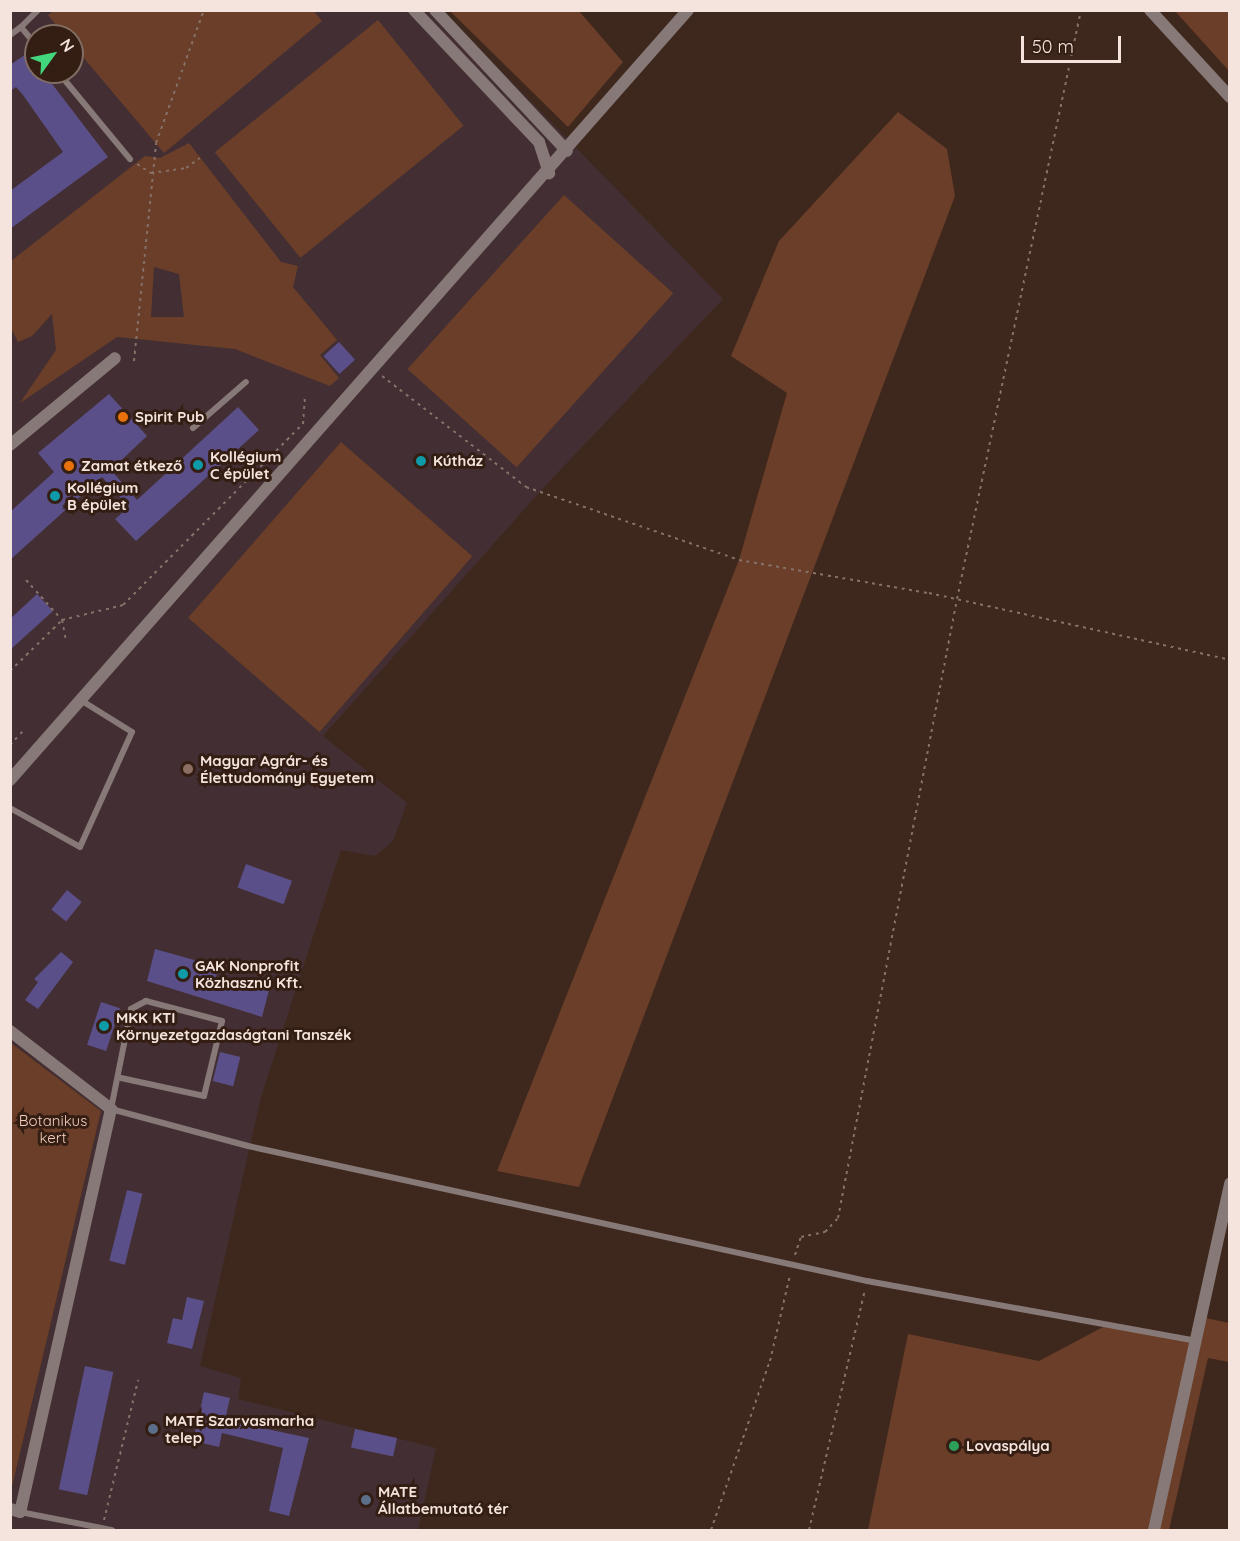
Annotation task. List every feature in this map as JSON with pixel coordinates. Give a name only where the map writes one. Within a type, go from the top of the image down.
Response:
[{"type":"street","points":[[435,10],[567,151]]},
{"type":"street","points":[[10,780],[78,699],[549,173],[688,10]]},
{"type":"street","points":[[1149,10],[1230,97]]},
{"type":"street","points":[[420,13],[539,142],[549,173]]},
{"type":"street","points":[[10,445],[115,358]]},
{"type":"street","points":[[10,1031],[111,1109],[15,1511]]},
{"type":"street","points":[[1154,1530],[1230,1183]]},
{"type":"lane","points":[[10,35],[39,10]]},
{"type":"lane","points":[[21,27],[24,31]]},
{"type":"lane","points":[[68,84],[130,159]]},
{"type":"lane","points":[[193,428],[246,382]]},
{"type":"lane","points":[[10,808],[80,847],[132,732],[78,699]]},
{"type":"lane","points":[[121,1078],[204,1096],[222,1022],[146,1000],[131,1009],[121,1078],[111,1109],[248,1146],[867,1281],[1196,1341]]},
{"type":"lane","points":[[15,1511],[112,1530]]},
{"type":"path","points":[[134,361],[151,172],[156,143],[204,10]]},
{"type":"path","points":[[711,1530],[770,1361],[801,1237],[825,1232],[838,1218],[957,599],[1081,10]]},
{"type":"path","points":[[130,159],[151,172],[186,168],[200,158]]},
{"type":"path","points":[[373,369],[526,487],[739,560],[957,599],[1230,660]]},
{"type":"path","points":[[10,672],[62,620],[123,605],[303,424],[305,397]]},
{"type":"path","points":[[26,580],[62,620],[66,640]]},
{"type":"path","points":[[10,745],[24,729]]},
{"type":"path","points":[[809,1530],[867,1281]]},
{"type":"path","points":[[102,1528],[138,1380]]},
{"type":"shaded area","name":"Magyar Agrár- és Élettudományi Egyetem","points":[[10,11],[443,11],[723,299],[544,487],[323,736],[407,803],[393,841],[375,856],[341,850],[261,1097],[200,1366],[241,1378],[238,1399],[436,1448],[418,1530],[11,1530],[11,1491],[101,1111],[11,1043]]},
{"type":"green space","points":[[313,10],[322,21],[164,153],[84,58],[84,24],[55,24],[48,15],[53,11]]},
{"type":"green space","points":[[450,11],[579,11],[623,62],[568,127]]},
{"type":"green space","points":[[1175,11],[1229,11],[1229,71]]},
{"type":"green space","points":[[378,20],[464,126],[300,258],[215,152]]},
{"type":"green space","points":[[898,112],[947,149],[955,196],[579,1187],[497,1171],[739,560],[787,393],[731,356],[779,241]]},
{"type":"green space","points":[[189,143],[281,262],[298,266],[293,287],[337,340],[320,355],[339,378],[330,386],[235,349],[117,337],[20,403],[56,350],[52,314],[32,336],[18,342],[11,328],[11,261],[145,156],[160,158]],"holes":[[[154,267],[179,274],[184,317],[151,317]]]},
{"type":"green space","points":[[564,195],[673,293],[517,467],[407,369]]},
{"type":"green space","points":[[341,442],[472,556],[319,732],[188,618]]},
{"type":"green space","name":"Botanikus kert","points":[[11,1043],[101,1111],[11,1491]]},
{"type":"green space","points":[[1201,1317],[1229,1323],[1229,1362],[1208,1358],[1169,1530],[868,1530],[908,1334],[1039,1361],[1103,1327],[1195,1341]]},
{"type":"building","points":[[24,55],[24,84],[52,84],[108,157],[10,229],[10,191],[63,152],[23,95],[16,87],[10,91],[10,65]]},
{"type":"building","points":[[339,342],[355,360],[339,374],[323,356]]},
{"type":"building","points":[[109,394],[147,436],[111,470],[137,500],[238,407],[259,430],[136,541],[115,519],[129,507],[102,477],[10,560],[10,512],[54,472],[38,453]]},
{"type":"building","points":[[37,594],[53,611],[10,650],[10,619]]},
{"type":"building","points":[[246,864],[292,881],[283,904],[237,887]]},
{"type":"building","points":[[67,890],[82,902],[66,921],[51,909]]},
{"type":"building","points":[[155,949],[219,967],[216,977],[269,990],[262,1017],[147,981]]},
{"type":"building","points":[[61,952],[73,962],[38,1009],[25,1000],[38,982],[34,979]]},
{"type":"building","name":"MKK KTI Környezetgazdaságtani Tanszék","points":[[101,1002],[120,1008],[106,1051],[87,1045]]},
{"type":"building","points":[[220,1052],[240,1057],[233,1086],[213,1081]]},
{"type":"building","points":[[127,1190],[143,1194],[125,1265],[109,1261]]},
{"type":"building","points":[[187,1297],[204,1301],[192,1349],[167,1343],[173,1318],[182,1320]]},
{"type":"building","points":[[85,1366],[113,1372],[87,1495],[59,1489]]},
{"type":"building","points":[[204,1392],[230,1398],[225,1420],[309,1438],[289,1516],[269,1511],[283,1448],[222,1433],[219,1447],[193,1441]]},
{"type":"building","points":[[355,1429],[397,1438],[393,1457],[351,1448]]},
{"type":"place","name":"Spirit Pub","points":[[123,417]]},
{"type":"place","name":"Kútház","points":[[421,461]]},
{"type":"place","name":"Kollégium C épület","points":[[198,465]]},
{"type":"place","name":"Zamat étkező","points":[[69,466]]},
{"type":"place","name":"Kollégium B épület","points":[[55,496]]},
{"type":"place","name":"Magyar Agrár- és Élettudományi Egyetem","points":[[188,769]]},
{"type":"place","name":"GAK Nonprofit Közhasznú Kft.","points":[[183,974]]},
{"type":"place","name":"MKK KTI Környezetgazdaságtani Tanszék","points":[[104,1026]]},
{"type":"place","name":"MATE Szarvasmarha telep","points":[[153,1429]]},
{"type":"place","name":"Lovaspálya","points":[[954,1446]]},
{"type":"place","name":"MATE Állatbemutató tér","points":[[366,1500]]}]
